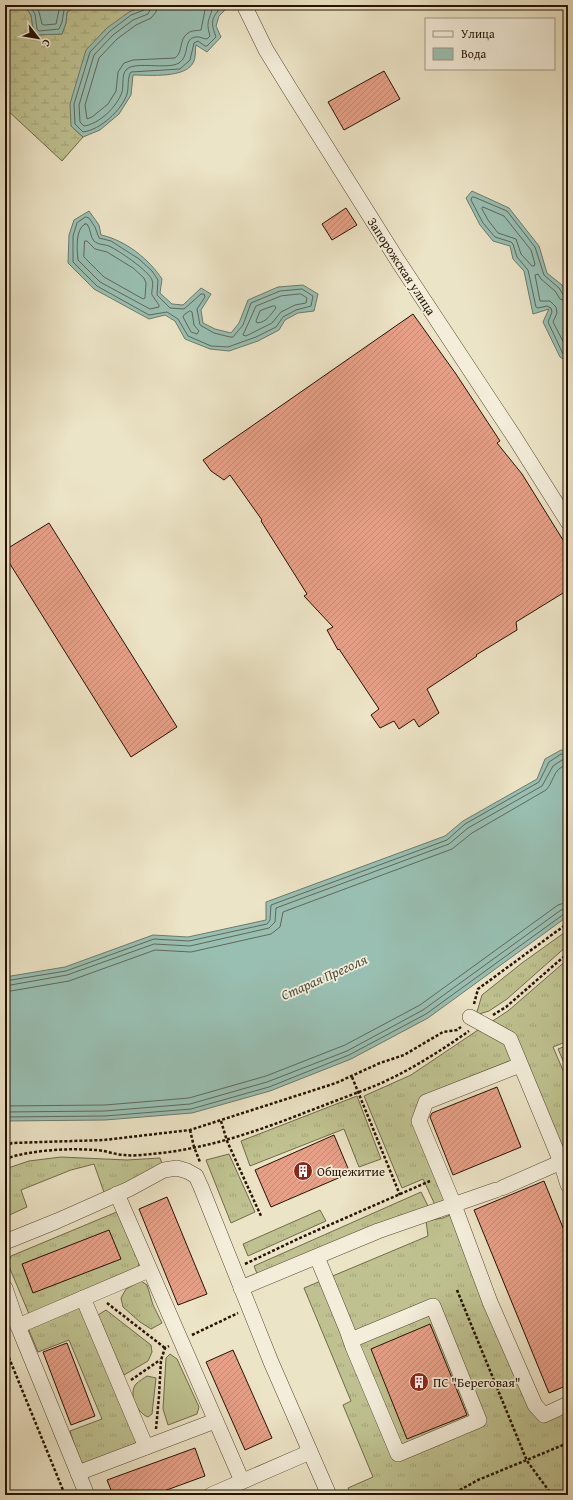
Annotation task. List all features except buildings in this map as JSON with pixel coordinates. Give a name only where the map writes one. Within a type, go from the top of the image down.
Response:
[{"type":"street","name":"Запорожская улица","points":[[244,5],[266,50],[398,261],[513,435],[568,522]]},
{"type":"street","points":[[475,1020],[510,1039],[520,1065],[564,1161],[568,1185]]},
{"type":"street","points":[[520,1065],[426,1102],[420,1122],[454,1205],[490,1302],[535,1404],[544,1414],[568,1404]]},
{"type":"street","points":[[241,1288],[378,1231],[499,1189],[564,1161]]},
{"type":"street","points":[[5,1242],[117,1194],[164,1170],[177,1168],[196,1176],[241,1288],[329,1495]]},
{"type":"street","points":[[117,1194],[242,1481]]},
{"type":"street","points":[[317,1257],[350,1340],[398,1454],[479,1420],[433,1306],[350,1340]]},
{"type":"street","points":[[18,1326],[149,1270]]},
{"type":"street","points":[[5,1288],[18,1326],[87,1495]]},
{"type":"street","points":[[89,1295],[121,1387],[150,1445]]},
{"type":"street","points":[[78,1473],[215,1421]]},
{"type":"street","points":[[211,1495],[310,1452]]},
{"type":"path","points":[[475,1020],[473,1011],[478,989],[568,923]]},
{"type":"path","points":[[5,1146],[12,1143],[104,1140],[190,1130],[352,1077],[380,1063],[404,1055],[443,1032],[457,1030],[475,1020],[506,1007],[568,953]]},
{"type":"path","points":[[5,1159],[36,1152],[67,1150],[96,1150],[124,1155],[152,1154],[227,1141],[274,1125],[391,1078],[450,1044],[475,1020]]},
{"type":"path","points":[[352,1077],[400,1195]]},
{"type":"path","points":[[221,1121],[227,1141],[261,1216]]},
{"type":"path","points":[[234,1269],[302,1237],[442,1176]]},
{"type":"path","points":[[457,1290],[526,1461],[552,1495]]},
{"type":"path","points":[[89,1295],[165,1348]]},
{"type":"path","points":[[150,1445],[159,1396],[161,1360],[165,1348],[240,1313],[237,1306]]},
{"type":"path","points":[[5,1348],[65,1495]]},
{"type":"path","points":[[121,1387],[161,1360]]},
{"type":"path","points":[[450,1495],[478,1480],[568,1442]]},
{"type":"green space","points":[[5,5],[24,5],[31,15],[34,35],[62,34],[66,23],[67,12],[79,5],[147,5],[129,12],[71,126],[83,137],[62,161],[5,108]]},
{"type":"green space","points":[[568,930],[568,945],[507,999],[489,1011],[476,1015],[482,995],[522,963]]},
{"type":"green space","points":[[568,959],[568,1041],[553,1047],[568,1082],[568,1146],[559,1145],[516,1038],[491,1022],[508,1011]]},
{"type":"green space","points":[[478,1030],[507,1043],[511,1061],[422,1100],[415,1120],[448,1202],[436,1207],[423,1179],[402,1188],[364,1096],[411,1075]]},
{"type":"green space","points":[[568,1045],[568,1072],[558,1049]]},
{"type":"green space","points":[[357,1096],[381,1159],[359,1167],[344,1129],[250,1166],[241,1141]]},
{"type":"green space","points":[[229,1154],[255,1212],[231,1223],[206,1160]]},
{"type":"green space","points":[[61,1157],[127,1160],[160,1158],[163,1166],[105,1195],[94,1164],[71,1170],[21,1190],[27,1207],[5,1217],[5,1169],[29,1161]]},
{"type":"green space","points":[[421,1192],[428,1206],[258,1276],[254,1266]]},
{"type":"green space","points":[[320,1210],[326,1221],[248,1256],[243,1244]]},
{"type":"green space","points":[[119,1211],[140,1262],[137,1268],[29,1314],[8,1264],[11,1256]]},
{"type":"green space","points":[[452,1214],[535,1414],[568,1408],[568,1495],[351,1495],[348,1488],[373,1477],[343,1405],[351,1401],[304,1288],[428,1236],[426,1221],[443,1218]]},
{"type":"green space","points":[[141,1281],[147,1285],[153,1305],[162,1323],[151,1329],[140,1322],[123,1307],[121,1298],[126,1289]]},
{"type":"green space","points":[[78,1307],[83,1310],[135,1436],[136,1443],[87,1465],[80,1462],[70,1431],[102,1419],[69,1340],[38,1352],[28,1328]]},
{"type":"green space","points":[[106,1310],[151,1345],[152,1352],[148,1361],[124,1375],[98,1315]]},
{"type":"green space","points":[[170,1354],[177,1359],[199,1407],[197,1414],[168,1425],[163,1409],[166,1358]]},
{"type":"green space","points":[[147,1376],[156,1378],[152,1414],[148,1417],[140,1412],[133,1398],[136,1384]]},
{"type":"water","points":[[24,5],[79,5],[67,12],[66,23],[62,34],[34,35],[31,15]]},
{"type":"water","points":[[147,5],[216,5],[227,8],[219,16],[216,26],[221,37],[207,52],[196,45],[194,61],[190,67],[184,71],[167,75],[133,75],[131,95],[119,114],[100,130],[83,137],[71,126],[70,104],[86,50],[107,28],[129,12]]},
{"type":"water","points":[[472,191],[509,208],[539,246],[547,273],[562,285],[568,296],[568,362],[560,357],[543,322],[549,309],[533,314],[524,271],[513,259],[510,246],[493,241],[480,225],[466,198]]},
{"type":"water","points":[[89,211],[99,225],[101,235],[119,241],[136,251],[150,264],[162,279],[160,293],[172,304],[183,305],[201,288],[211,294],[201,310],[203,323],[215,329],[231,333],[239,323],[248,300],[278,287],[303,285],[318,294],[314,311],[298,313],[285,320],[279,330],[258,341],[229,351],[210,349],[185,339],[175,321],[165,315],[149,319],[94,289],[68,263],[69,235],[74,220]]},
{"type":"water","name":"Старая Преголя","points":[[561,750],[568,751],[568,916],[428,1018],[351,1059],[270,1091],[192,1113],[105,1120],[5,1121],[5,977],[65,967],[153,935],[188,937],[266,920],[266,902],[445,836],[463,821],[537,779],[545,759]]},
{"type":"place","name":"Общежитие","points":[[303,1171]]},
{"type":"place","name":"ПС \"Береговая\"","points":[[419,1382]]}]
